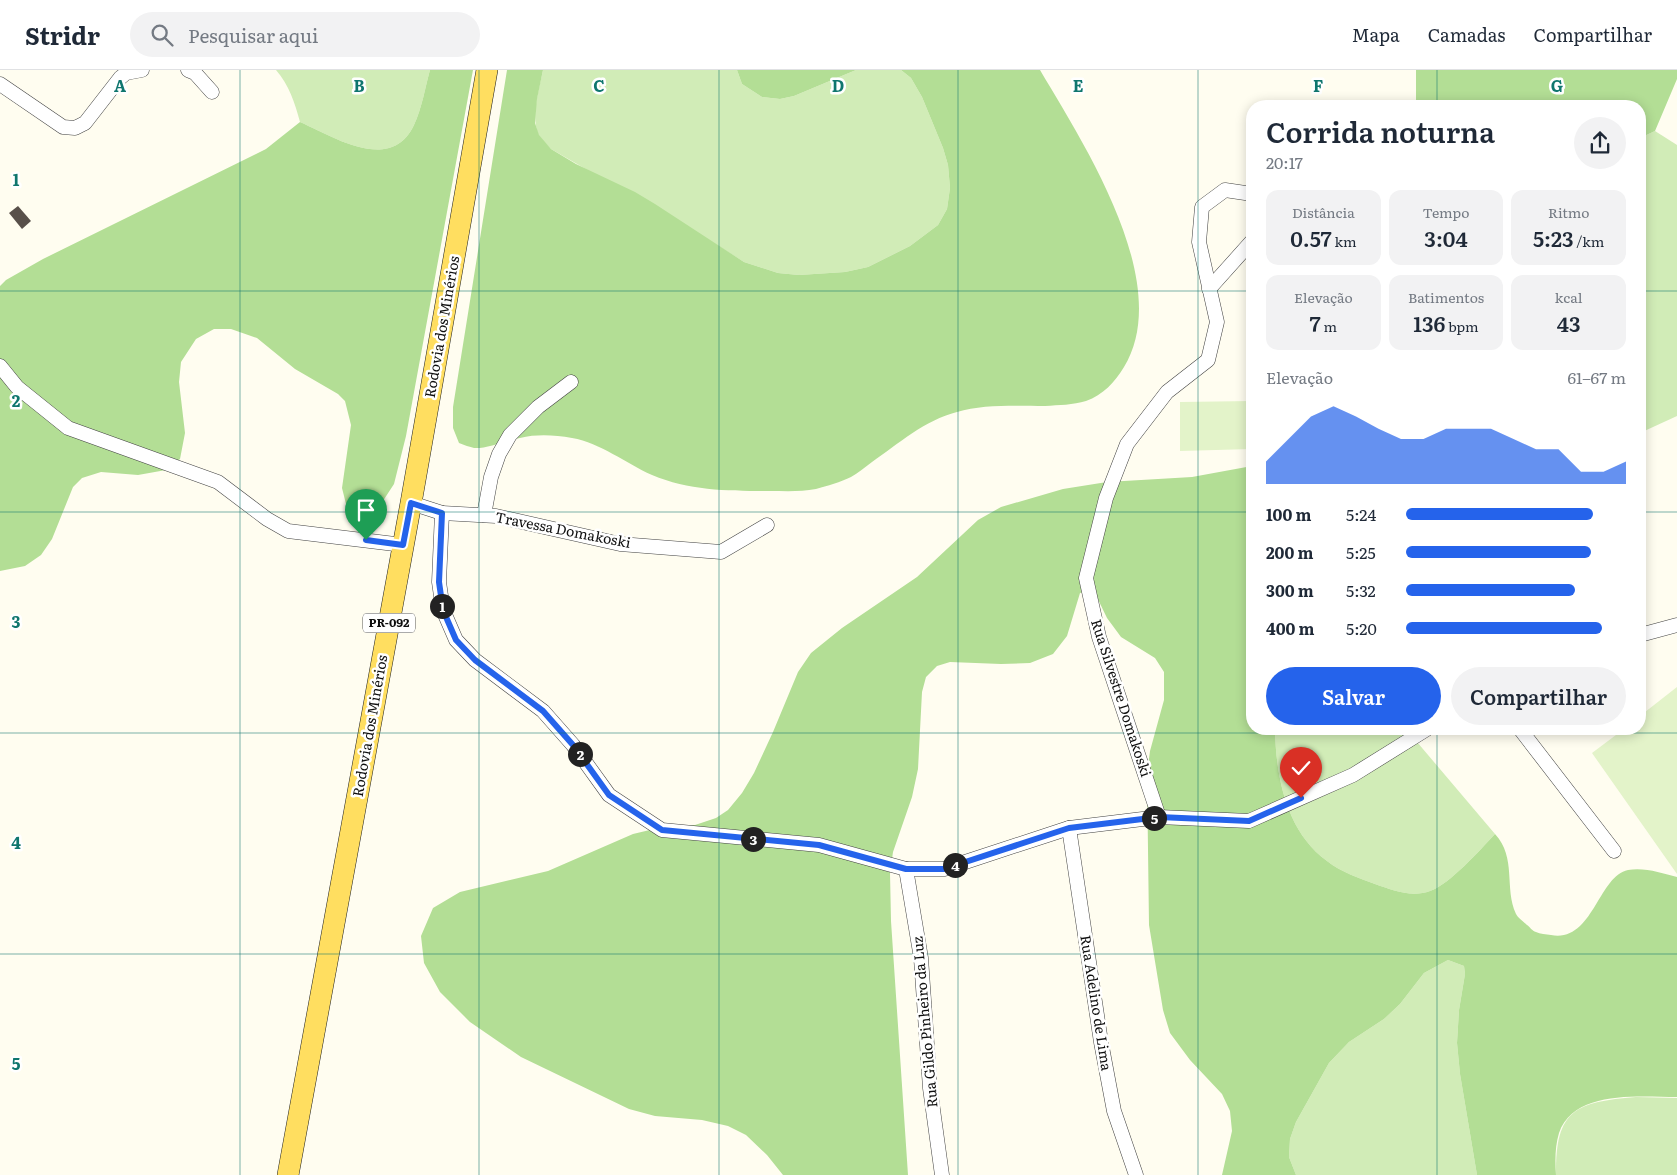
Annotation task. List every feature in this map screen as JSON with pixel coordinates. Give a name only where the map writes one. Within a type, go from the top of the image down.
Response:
[{"type":"main road","name":"Rodovia dos Minérios","points":[[288,1175],[411,503],[487,70]]},
{"type":"street","points":[[0,84],[63,127],[75,128],[84,123],[120,78],[126,73],[142,70]]},
{"type":"street","points":[[188,70],[194,73],[212,92]]},
{"type":"street","name":"Rua Silvestre Domakoski","points":[[1159,817],[1099,637],[1086,578],[1106,498],[1127,444],[1167,392],[1208,360],[1217,322],[1199,242],[1202,207],[1225,190],[1246,193]]},
{"type":"street","points":[[1209,289],[1246,248]]},
{"type":"street","points":[[0,366],[17,387],[68,428],[218,482],[267,519],[288,531],[403,545]]},
{"type":"street","points":[[484,515],[491,478],[499,454],[510,435],[538,407],[571,382]]},
{"type":"street","name":"Travessa Domakoski","points":[[411,503],[442,513],[496,516],[620,544],[720,552],[767,525]]},
{"type":"street","points":[[442,513],[439,582],[443,610],[456,640],[475,660],[543,711],[573,745],[609,795],[662,830],[819,845],[906,869],[944,869],[1069,828],[1159,817],[1249,821],[1353,775],[1417,735]]},
{"type":"street","points":[[1646,633],[1677,625]]},
{"type":"street","points":[[1525,735],[1614,851]]},
{"type":"street","name":"Rua Adelino de Lima","points":[[1069,828],[1104,1059],[1114,1111],[1136,1175]]},
{"type":"street","name":"Rua Gildo Pinheiro da Luz","points":[[906,869],[921,958],[930,1088],[942,1175]]},
{"type":"green space","points":[[276,70],[430,70],[414,125],[404,140],[391,147],[377,150],[361,148],[329,136],[300,122],[291,94]]},
{"type":"green space","points":[[430,70],[473,70],[406,436],[394,484],[379,507],[364,515],[347,508],[342,488],[351,425],[345,401],[338,394],[295,369],[257,338],[231,329],[214,329],[196,339],[181,362],[179,382],[185,433],[180,459],[166,470],[138,475],[101,472],[82,478],[73,487],[52,539],[41,555],[25,566],[0,571],[0,286],[6,280],[43,259],[266,149],[300,122],[329,136],[361,148],[377,150],[391,147],[404,140],[414,125]]},
{"type":"green space","points":[[507,70],[543,70],[537,99],[535,123],[539,135],[551,149],[576,164],[635,192],[744,262],[778,273],[799,275],[845,272],[868,267],[910,246],[938,225],[947,209],[950,188],[948,165],[943,148],[922,97],[911,78],[901,70],[1040,70],[1099,174],[1117,214],[1131,255],[1138,295],[1137,333],[1124,367],[1108,387],[1086,401],[1045,406],[1001,406],[967,409],[945,416],[912,433],[851,477],[834,484],[810,490],[724,490],[681,484],[652,475],[593,444],[565,437],[533,436],[479,448],[459,443],[453,428],[453,407]]},
{"type":"green space","points":[[543,70],[737,70],[742,84],[762,97],[780,99],[794,96],[856,70],[901,70],[911,78],[922,97],[943,148],[948,165],[950,188],[947,209],[938,225],[910,246],[868,267],[845,272],[799,275],[778,273],[744,262],[551,149],[539,136],[535,118],[536,102]]},
{"type":"green space","points":[[737,70],[856,70],[794,96],[780,99],[762,97],[742,84]]},
{"type":"green space","points":[[1416,70],[1677,70],[1677,79],[1655,131],[1646,135],[1646,100],[1416,100]]},
{"type":"green space","points":[[1655,131],[1677,145],[1677,416],[1646,430],[1646,135]]},
{"type":"green space","points":[[1246,401],[1246,449],[1180,451],[1180,402]]},
{"type":"green space","points":[[1246,467],[1246,735],[1275,735],[1278,766],[1286,802],[1302,834],[1313,849],[1327,861],[1344,872],[1388,889],[1416,894],[1423,893],[1438,887],[1446,881],[1464,866],[1495,834],[1502,843],[1506,853],[1511,894],[1516,914],[1533,931],[1551,935],[1565,935],[1577,929],[1586,920],[1609,884],[1618,875],[1628,870],[1647,870],[1677,877],[1677,1097],[1610,1098],[1593,1102],[1579,1109],[1567,1119],[1559,1133],[1556,1175],[1477,1175],[1460,1074],[1457,1043],[1459,1010],[1465,974],[1464,966],[1448,960],[1424,973],[1400,1004],[1384,1019],[1349,1042],[1329,1063],[1296,1122],[1290,1139],[1289,1157],[1296,1175],[1222,1175],[1232,1131],[1230,1111],[1222,1094],[1190,1060],[1170,1033],[1163,1010],[1149,925],[1147,774],[1150,751],[1164,700],[1164,672],[1155,658],[1121,637],[1107,618],[1093,589],[1080,593],[1067,636],[1053,654],[1030,663],[950,662],[937,666],[926,677],[922,692],[918,769],[912,797],[893,852],[890,873],[891,921],[908,1175],[783,1175],[767,1155],[746,1135],[728,1126],[702,1120],[655,1116],[629,1109],[521,1057],[470,1022],[440,992],[424,963],[421,936],[433,908],[460,892],[548,871],[633,834],[654,829],[695,825],[716,818],[728,810],[742,793],[754,773],[798,672],[811,653],[842,628],[917,577],[978,520],[1001,507],[1063,489],[1107,482],[1192,477]]},
{"type":"green space","points":[[1677,687],[1677,874],[1592,753],[1616,735],[1646,735],[1646,711]]},
{"type":"green space","points":[[1275,735],[1411,735],[1495,834],[1455,874],[1438,887],[1423,893],[1395,891],[1344,872],[1332,865],[1313,849],[1293,819],[1281,784]]},
{"type":"green space","points":[[1448,960],[1464,966],[1465,974],[1459,1010],[1457,1043],[1460,1074],[1477,1175],[1296,1175],[1289,1157],[1290,1139],[1296,1122],[1329,1063],[1349,1042],[1384,1019],[1400,1004],[1424,973]]},
{"type":"green space","points":[[1636,1097],[1677,1098],[1677,1175],[1556,1175],[1560,1136],[1565,1123],[1573,1113],[1584,1106],[1598,1102]]},
{"type":"building","points":[[18,206],[31,221],[22,229],[9,213]]},
{"type":"route","points":[[366,540],[403,545],[411,503],[442,513],[439,582],[443,610],[456,640],[475,660],[543,711],[573,745],[609,795],[662,830],[819,845],[906,869],[944,869],[1069,828],[1159,817],[1249,821],[1301,798]]}]
